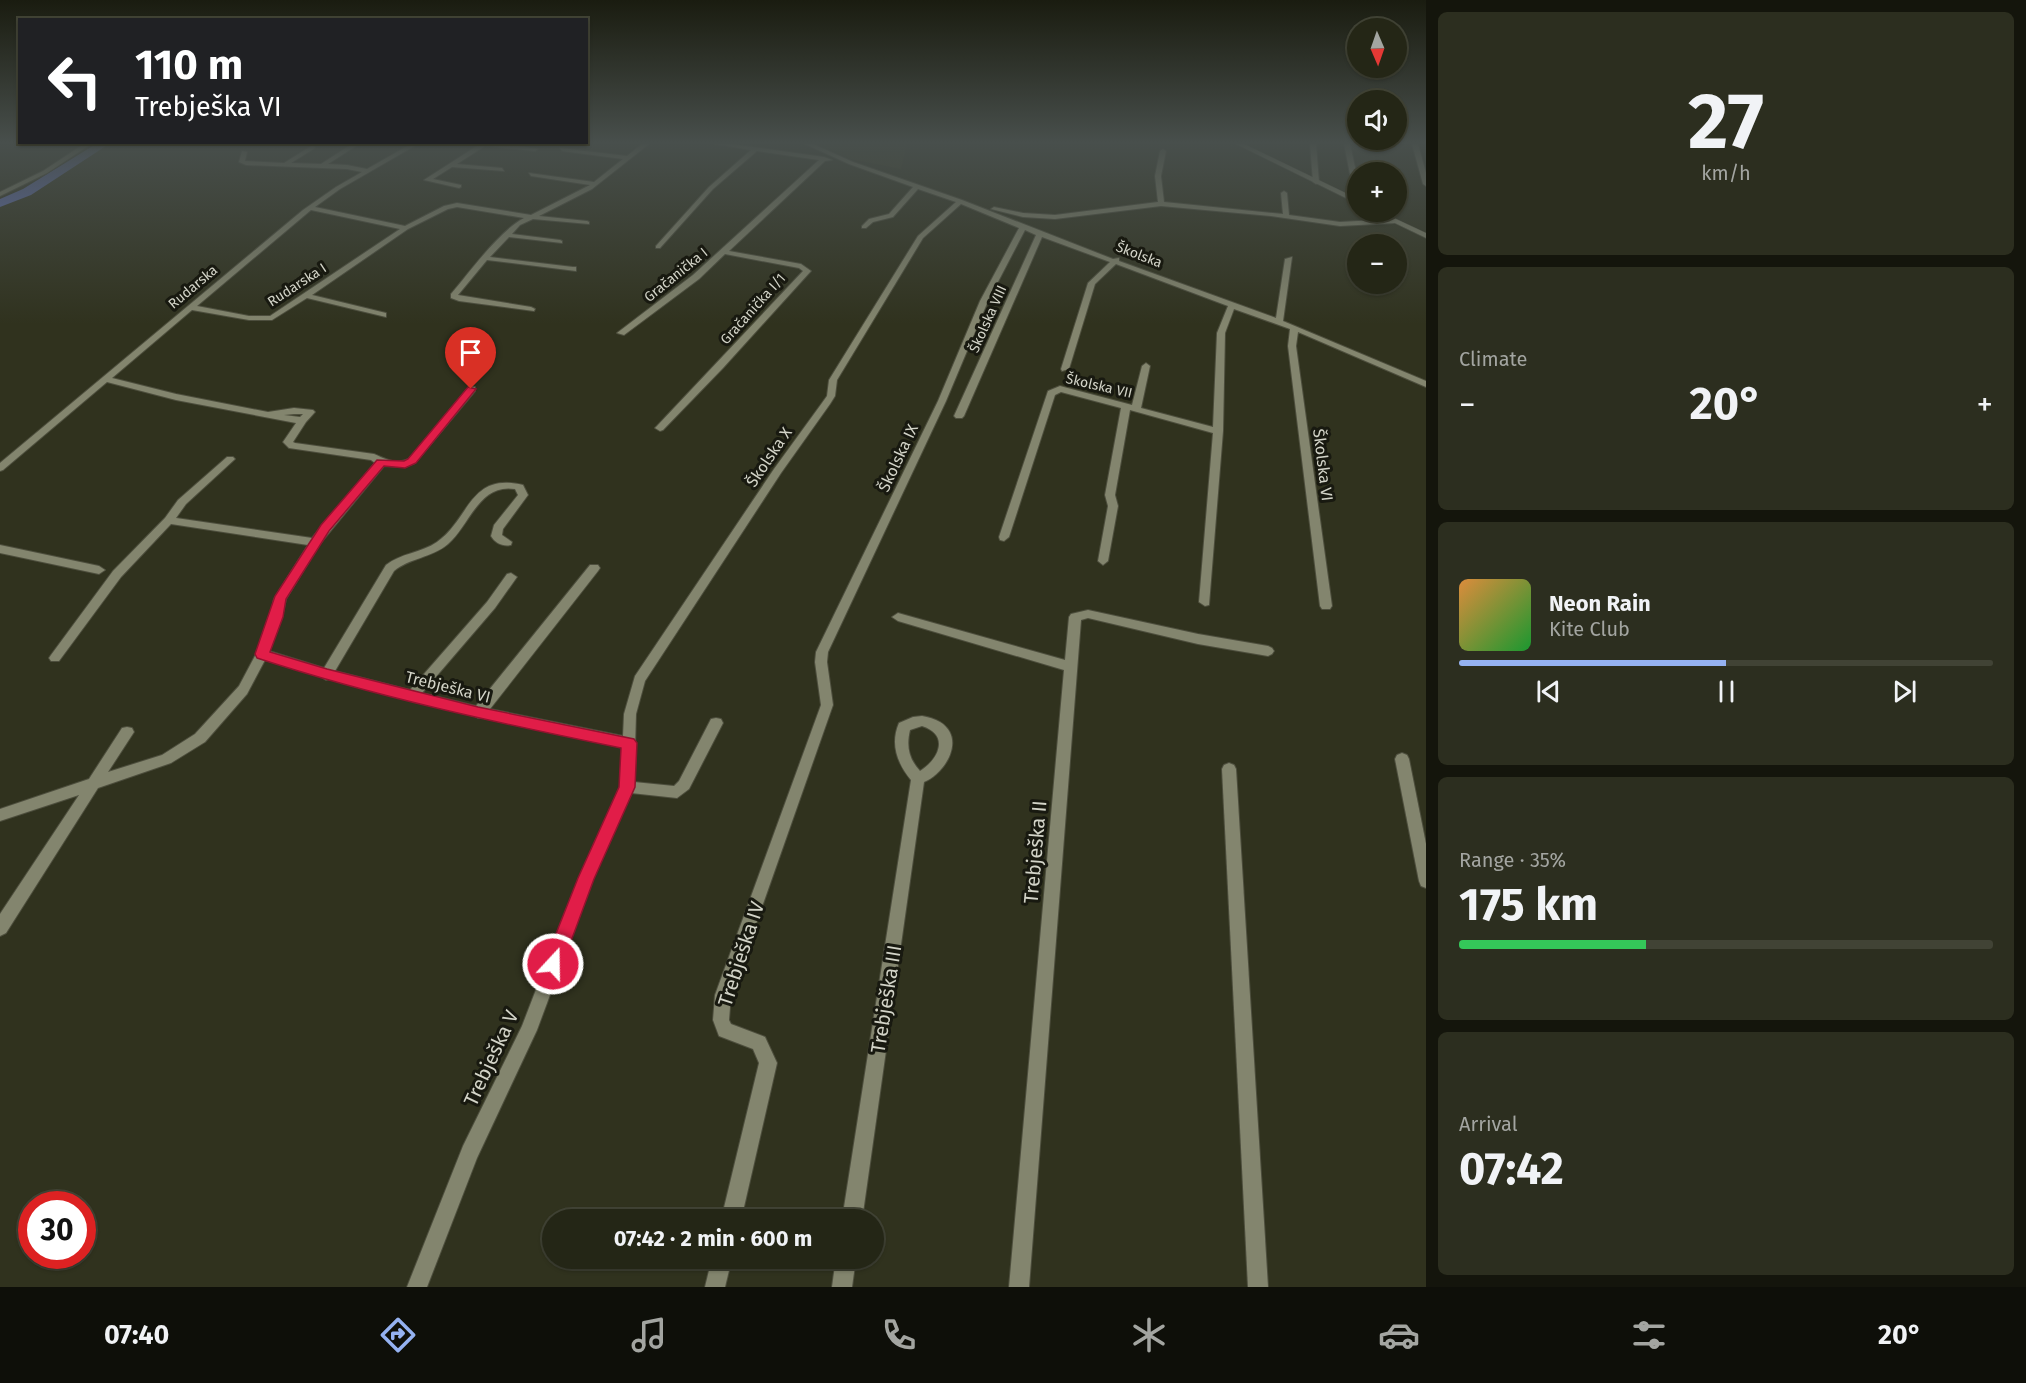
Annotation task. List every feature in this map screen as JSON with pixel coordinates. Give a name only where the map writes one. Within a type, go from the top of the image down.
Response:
[{"type":"street","name":"Rudarska","points":[[0,468],[316,204]]},
{"type":"street","points":[[531,309],[459,299],[454,296],[485,258],[518,224],[556,204]]},
{"type":"street","points":[[658,247],[697,204]]},
{"type":"street","name":"Gračanička I","points":[[621,333],[696,278],[776,204]]},
{"type":"street","points":[[864,226],[870,220],[891,216],[902,204]]},
{"type":"street","name":"Školska X","points":[[629,743],[630,714],[639,680],[777,471],[826,404],[831,396],[833,380],[920,237],[957,204]]},
{"type":"street","name":"Školska","points":[[967,204],[1041,234],[1280,322],[1426,384]]},
{"type":"street","points":[[975,204],[1041,217],[1161,204]]},
{"type":"street","points":[[1162,204],[1286,216],[1340,224],[1377,222]]},
{"type":"street","points":[[1285,204],[1286,216]]},
{"type":"street","name":"Rudarska I","points":[[190,307],[249,318],[273,318],[406,228],[450,205],[587,223]]},
{"type":"street","points":[[310,208],[406,228]]},
{"type":"street","points":[[1397,222],[1426,236]]},
{"type":"street","name":"Školska IX","points":[[827,705],[822,652],[942,401],[984,302],[1023,227]]},
{"type":"street","name":"Školska VIII","points":[[959,416],[1041,234]]},
{"type":"street","points":[[506,235],[560,242]]},
{"type":"street","name":"Gračanička I/1","points":[[660,428],[807,271],[801,266],[724,252]]},
{"type":"street","points":[[485,258],[573,269]]},
{"type":"street","points":[[1280,322],[1289,259]]},
{"type":"street","points":[[1065,369],[1092,283],[1116,260]]},
{"type":"street","points":[[307,296],[383,315]]},
{"type":"street","points":[[1206,602],[1218,431],[1221,333],[1232,305]]},
{"type":"street","name":"Školska VI","points":[[1294,328],[1292,346],[1326,606]]},
{"type":"street","points":[[1103,561],[1113,506],[1110,495],[1131,407],[1146,366]]},
{"type":"street","points":[[105,379],[176,397],[302,420],[288,442],[292,446],[374,457],[381,463],[405,464],[412,461],[471,389]]},
{"type":"street","name":"Školska VII","points":[[1004,537],[1051,393],[1060,389],[1218,431]]},
{"type":"street","points":[[55,658],[117,574],[169,520],[183,502],[230,459]]},
{"type":"street","points":[[0,815],[166,759],[201,738],[243,690],[262,654],[280,599],[315,542],[381,463]]},
{"type":"street","points":[[327,675],[390,568],[440,545],[448,539],[466,511],[480,496],[493,487],[511,484],[519,487],[523,495],[498,528],[496,536],[507,542]]},
{"type":"street","points":[[169,520],[315,542]]},
{"type":"street","points":[[0,549],[99,570]]},
{"type":"street","points":[[478,713],[594,568]]},
{"type":"street","points":[[412,696],[491,605],[511,577]]},
{"type":"street","name":"Trebješka II","points":[[1019,1287],[1075,617],[1088,614],[1198,639],[1268,651]]},
{"type":"street","points":[[898,617],[1072,667]]},
{"type":"street","name":"Trebješka VI","points":[[262,654],[327,675],[478,713],[629,743]]},
{"type":"street","name":"Trebješka IV","points":[[734,1209],[768,1064],[759,1043],[725,1030],[721,1020],[723,995],[827,705]]},
{"type":"street","points":[[627,787],[677,792],[684,785],[716,723]]},
{"type":"street","points":[[0,928],[127,732]]},
{"type":"street","name":"Trebješka V","points":[[417,1287],[470,1153],[529,1030],[586,878],[627,787],[629,743]]},
{"type":"street","points":[[1401,759],[1426,881]]},
{"type":"street","points":[[1229,769],[1258,1287]]},
{"type":"street","name":"Trebješka III","points":[[854,1209],[918,778]]},
{"type":"street","points":[[715,1287],[719,1269]]},
{"type":"street","points":[[842,1287],[844,1269]]},
{"type":"route","points":[[471,389],[412,461],[405,464],[381,463],[325,528],[280,599],[262,654],[327,675],[478,713],[629,743],[627,787],[586,878],[553,964]]}]
